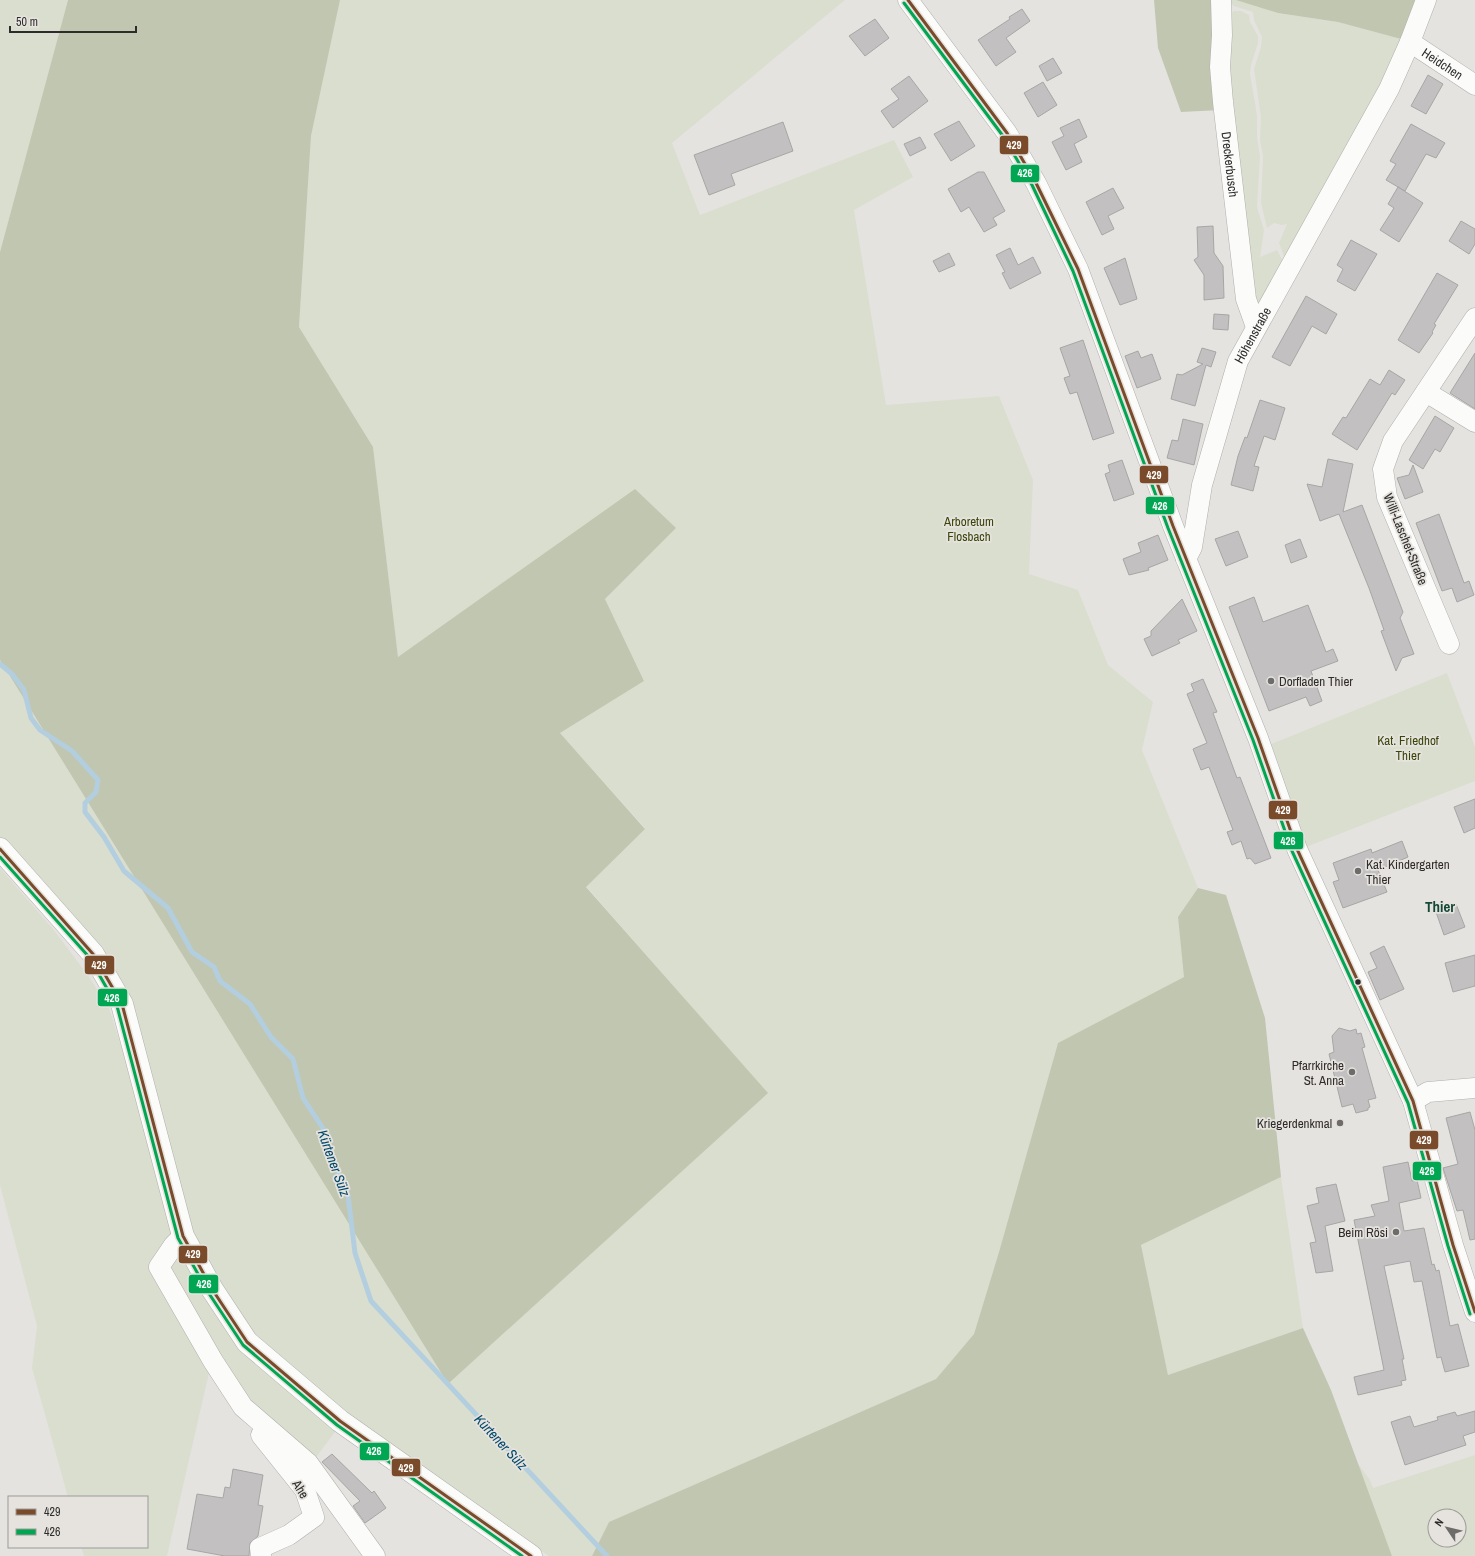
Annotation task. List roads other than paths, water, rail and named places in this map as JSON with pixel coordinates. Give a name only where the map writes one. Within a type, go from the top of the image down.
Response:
[{"type":"main road","points":[[0,849],[92,954],[122,1004],[183,1236],[212,1289],[246,1342],[340,1422],[531,1556]]},
{"type":"street","points":[[908,0],[1007,133],[1061,232],[1078,269],[1186,559],[1258,738],[1297,848],[1413,1101],[1453,1245],[1475,1312]]},
{"type":"street","name":"Dreckerbusch","points":[[1221,0],[1222,35],[1220,67],[1223,102],[1246,299],[1256,327]]},
{"type":"street","name":"Höhenstraße","points":[[1186,559],[1192,547],[1202,485],[1232,379],[1242,352],[1389,89],[1410,42],[1426,0]]},
{"type":"street","name":"Heidchen","points":[[1410,42],[1475,85]]},
{"type":"street","name":"Willi-Laschet-Straße","points":[[1450,644],[1387,497],[1383,469],[1393,441],[1475,318]]},
{"type":"street","points":[[1426,392],[1475,422]]},
{"type":"street","points":[[1413,1101],[1428,1092],[1475,1088]]},
{"type":"street","name":"Ahe","points":[[183,1236],[174,1245],[159,1267],[213,1361],[243,1407],[247,1417],[305,1490],[314,1517],[289,1536],[260,1548],[261,1556]]},
{"type":"street","name":"Ahe","points":[[243,1407],[308,1463],[375,1556]]},
{"type":"waterway","name":"Kürtener Sülz","points":[[0,664],[12,674],[24,690],[31,718],[40,730],[72,751],[98,780],[96,792],[85,803],[85,812],[104,837],[124,871],[168,908],[192,952],[214,967],[220,981],[250,1004],[271,1037],[293,1059],[303,1098],[324,1130],[333,1163],[348,1195],[355,1253],[371,1301],[607,1556]]},
{"type":"place","name":"Dorfladen Thier","points":[[1271,681]]},
{"type":"place","name":"Kat. Kindergarten Thier","points":[[1358,871]]},
{"type":"place","name":"Pfarrkirche St. Anna","points":[[1352,1072]]},
{"type":"place","name":"Kriegerdenkmal","points":[[1340,1123]]},
{"type":"place","name":"Beim Rösi","points":[[1396,1232]]},
{"type":"district","name":"Thier","points":[[1440,907]]},
{"type":"park label","name":"Arboretum Flosbach","points":[[969,528]]},
{"type":"park label","name":"Kat. Friedhof Thier","points":[[1408,748]]}]
